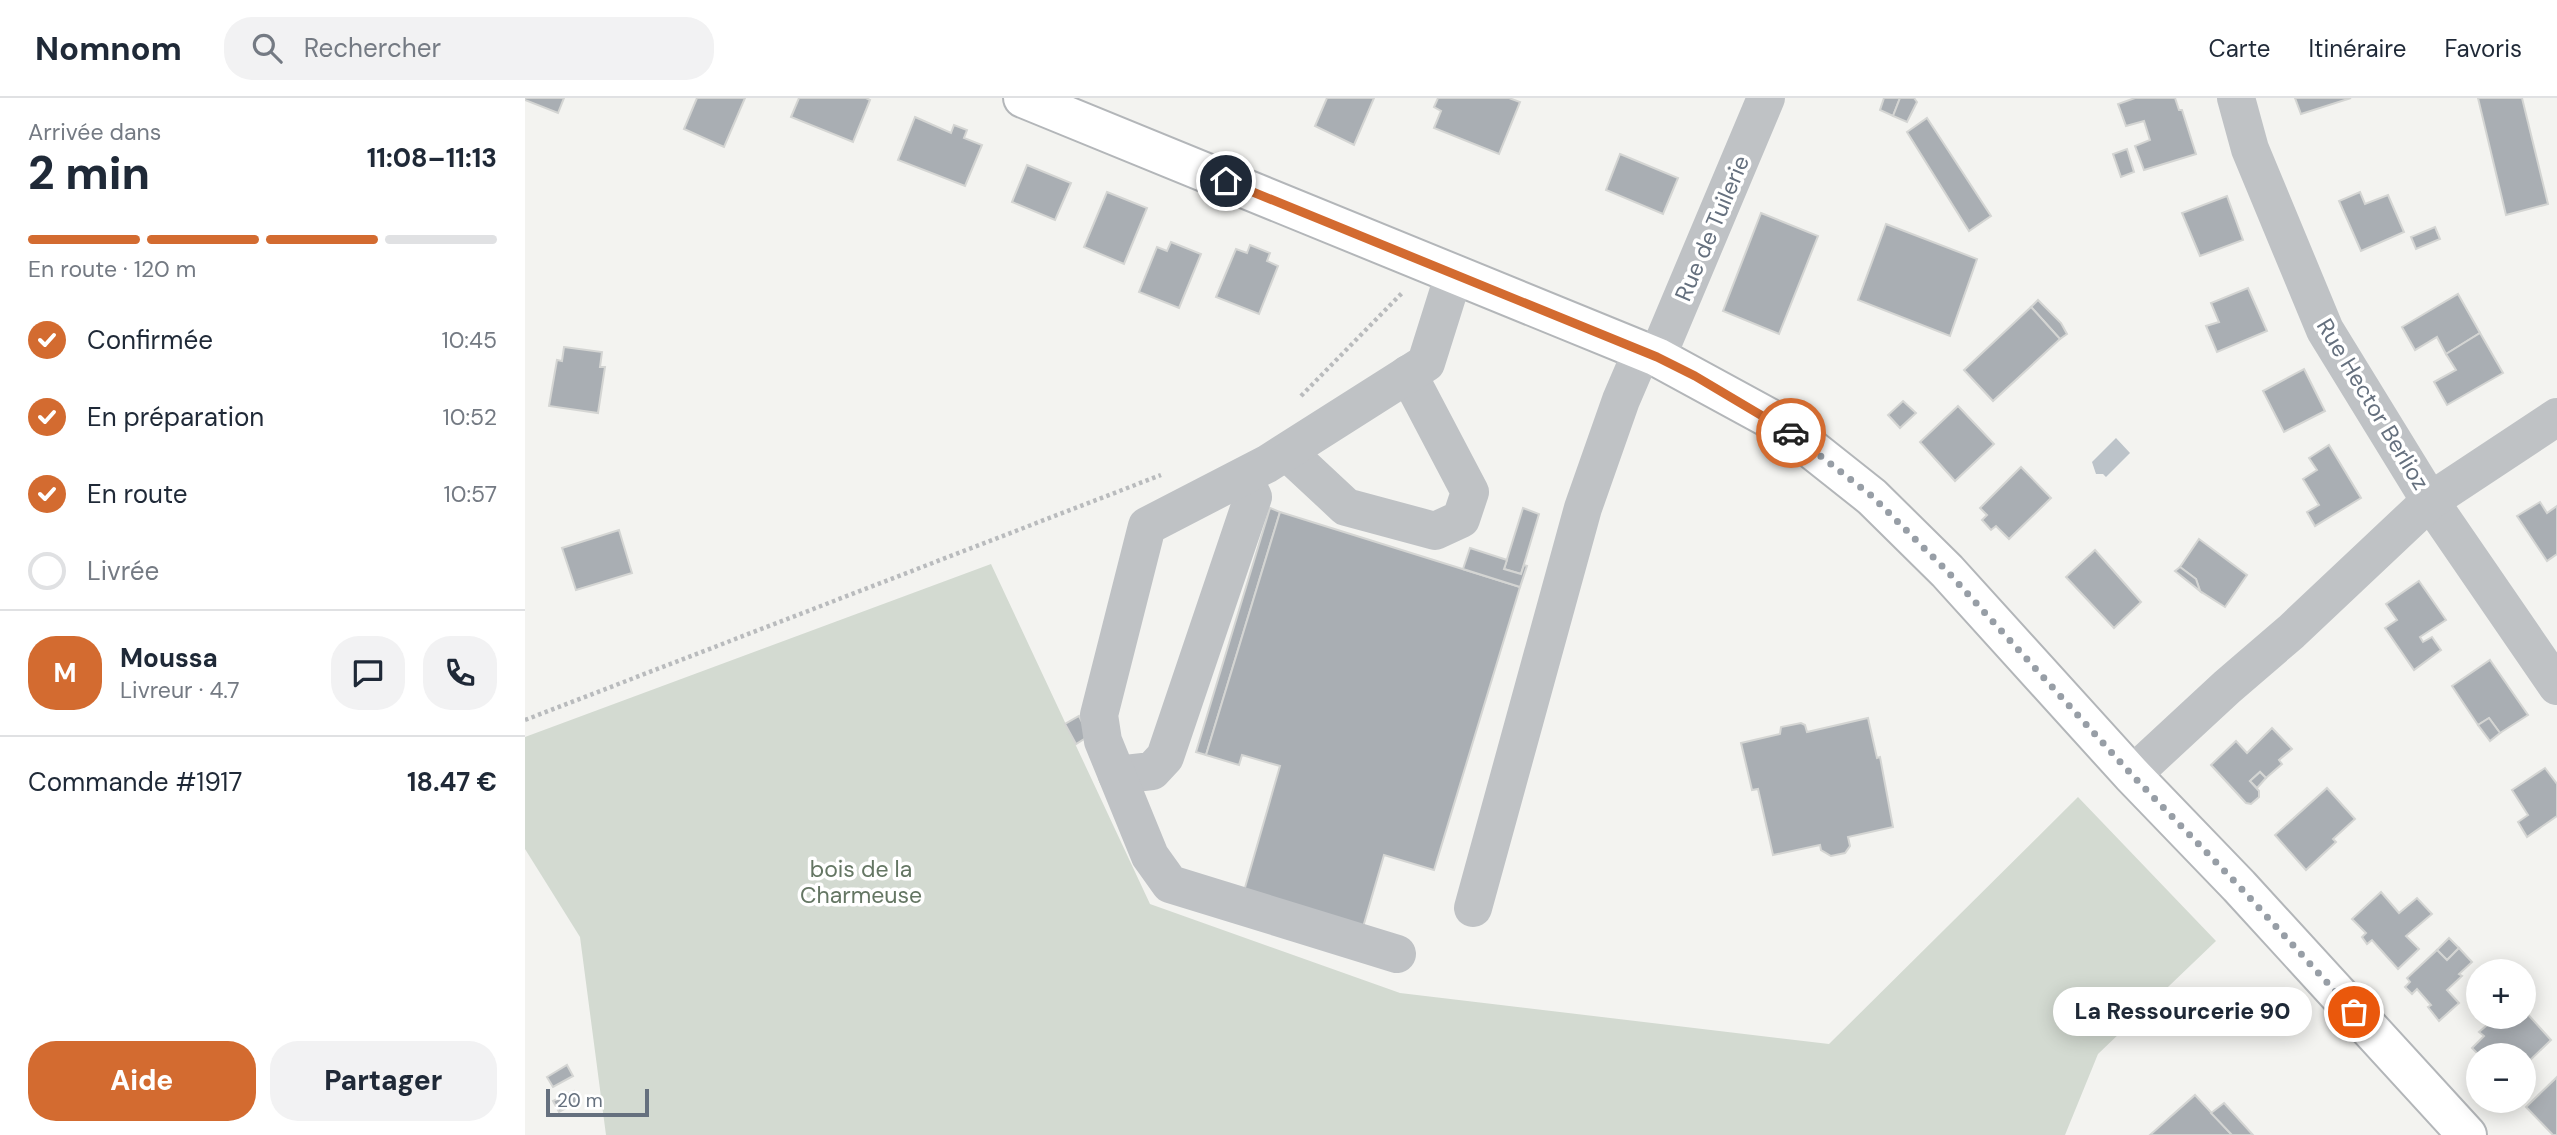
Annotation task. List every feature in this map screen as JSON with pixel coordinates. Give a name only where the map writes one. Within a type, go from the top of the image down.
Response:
[{"type":"main road","points":[[1023,98],[1650,354],[1780,424],[1872,496],[1947,571],[2132,775],[2239,886],[2467,1135]]},
{"type":"street","name":"Rue de Tuilerie","points":[[1473,908],[1583,509],[1621,400],[1650,354],[1766,98]]},
{"type":"street","name":"Rue Hector Berlioz","points":[[2236,98],[2250,149],[2325,330],[2430,501],[2557,686]]},
{"type":"street","points":[[1397,954],[1170,884],[1150,856],[1103,741],[1099,715],[1147,526],[1287,452],[1426,363],[1442,270]]},
{"type":"street","points":[[1287,452],[1346,507],[1435,531],[1461,519],[1470,492],[1408,374]]},
{"type":"street","points":[[2132,775],[2291,632],[2430,501],[2557,417]]},
{"type":"street","points":[[1117,775],[1152,771],[1165,757],[1253,497],[1243,477]]},
{"type":"path","points":[[1297,401],[1442,270]]},
{"type":"path","points":[[525,720],[1167,472]]},
{"type":"green space","name":"bois de la Charmeuse","points":[[991,564],[1150,904],[1400,993],[1829,1044],[2078,797],[2216,941],[2098,1054],[2065,1135],[606,1135],[580,937],[525,849],[525,737]]},
{"type":"shaded area","points":[[2116,438],[2130,453],[2106,477],[2096,474],[2092,462]]},
{"type":"building","points":[[525,98],[564,98],[558,113]]},
{"type":"building","points":[[697,98],[745,98],[724,147],[684,129]]},
{"type":"building","points":[[799,98],[870,100],[853,142],[791,117]]},
{"type":"building","points":[[1327,98],[1374,98],[1354,145],[1315,126]]},
{"type":"building","points":[[1438,98],[1509,98],[1520,102],[1499,154],[1434,128],[1441,111],[1434,107]]},
{"type":"building","points":[[1884,98],[1900,98],[1893,116],[1880,110]]},
{"type":"building","points":[[1900,98],[1914,98],[1917,102],[1907,122],[1893,116]]},
{"type":"building","points":[[2135,98],[2175,98],[2179,110],[2182,110],[2196,154],[2144,170],[2135,146],[2150,140],[2144,121],[2126,126],[2118,104]]},
{"type":"building","points":[[2295,98],[2351,98],[2301,114]]},
{"type":"building","points":[[2478,98],[2522,98],[2548,204],[2506,215]]},
{"type":"building","points":[[915,117],[951,133],[954,125],[967,130],[964,138],[982,145],[965,186],[898,160]]},
{"type":"building","points":[[1927,118],[1991,216],[1969,231],[1907,132]]},
{"type":"building","points":[[2127,149],[2134,172],[2121,177],[2113,154]]},
{"type":"building","points":[[1620,154],[1678,178],[1663,214],[1606,190]]},
{"type":"building","points":[[1027,165],[1071,183],[1055,220],[1012,202]]},
{"type":"building","points":[[1107,192],[1147,208],[1124,264],[1084,247]]},
{"type":"building","points":[[2360,192],[2365,204],[2388,195],[2404,232],[2361,251],[2339,201]]},
{"type":"building","points":[[2227,196],[2243,240],[2200,256],[2182,213]]},
{"type":"building","points":[[1761,213],[1818,236],[1779,334],[1723,311]]},
{"type":"building","points":[[1886,224],[1977,259],[1950,336],[1858,300]]},
{"type":"building","points":[[2435,227],[2440,239],[2416,249],[2411,237]]},
{"type":"building","points":[[1171,242],[1201,254],[1179,308],[1139,292],[1157,247],[1167,251]]},
{"type":"building","points":[[1250,245],[1270,253],[1267,261],[1278,266],[1259,314],[1216,297],[1236,249],[1247,253]]},
{"type":"building","points":[[2248,288],[2267,331],[2217,352],[2206,326],[2219,322],[2211,303]]},
{"type":"building","points":[[2458,294],[2480,333],[2446,354],[2437,337],[2415,350],[2402,327]]},
{"type":"building","points":[[2038,300],[2061,323],[2067,334],[2060,339],[2031,307]]},
{"type":"building","points":[[2031,307],[2060,339],[1993,401],[1964,370]]},
{"type":"building","points":[[2480,333],[2503,373],[2447,405],[2434,382],[2456,370],[2446,354]]},
{"type":"building","points":[[564,347],[602,352],[600,367],[605,367],[598,413],[549,406],[557,360],[562,361]]},
{"type":"building","points":[[2304,369],[2325,411],[2284,432],[2263,391]]},
{"type":"building","points":[[1903,401],[1916,413],[1900,428],[1888,415]]},
{"type":"building","points":[[1958,406],[1994,444],[1955,481],[1920,442]]},
{"type":"building","points":[[2329,445],[2361,498],[2315,526],[2307,512],[2319,505],[2303,479],[2317,470],[2309,458]]},
{"type":"building","points":[[2021,467],[2051,498],[2009,539],[1996,526],[1991,530],[1982,520],[1987,515],[1980,508]]},
{"type":"building","points":[[2540,502],[2547,513],[2557,506],[2557,554],[2547,561],[2517,516]]},
{"type":"building","points":[[1270,508],[1280,512],[1206,755],[1196,752]]},
{"type":"building","points":[[1523,508],[1539,514],[1521,574],[1504,569]]},
{"type":"building","points":[[1280,512],[1520,587],[1434,870],[1384,855],[1361,934],[1242,898],[1280,766],[1242,755],[1239,765],[1206,755]]},
{"type":"building","points":[[619,530],[632,573],[576,590],[562,548]]},
{"type":"building","points":[[2199,539],[2247,575],[2225,607],[2200,591],[2196,579],[2180,567]]},
{"type":"building","points":[[1470,548],[1507,560],[1504,569],[1521,574],[1524,565],[1527,566],[1520,587],[1463,569]]},
{"type":"building","points":[[2095,550],[2141,602],[2114,628],[2066,577]]},
{"type":"building","points":[[2180,567],[2196,579],[2200,591],[2175,571]]},
{"type":"building","points":[[2419,581],[2446,620],[2420,637],[2423,642],[2432,637],[2441,650],[2414,670],[2385,628],[2397,620],[2386,604]]},
{"type":"building","points":[[2490,660],[2528,715],[2500,733],[2489,718],[2478,725],[2452,686]]},
{"type":"building","points":[[1079,716],[1089,736],[1076,744],[1065,724]]},
{"type":"building","points":[[1868,718],[1877,758],[1880,757],[1893,827],[1848,837],[1850,846],[1845,853],[1831,856],[1821,850],[1820,845],[1773,855],[1758,789],[1752,790],[1741,743],[1780,734],[1781,727],[1801,723],[1805,725],[1807,732]]},
{"type":"building","points":[[2489,718],[2500,733],[2490,741],[2478,725]]},
{"type":"building","points":[[2272,728],[2292,749],[2279,760],[2282,764],[2266,778],[2260,772],[2250,781],[2259,791],[2259,797],[2251,804],[2246,803],[2211,765],[2236,741],[2247,753]]},
{"type":"building","points":[[2545,768],[2557,784],[2557,816],[2527,837],[2518,822],[2528,815],[2512,790]]},
{"type":"building","points":[[2260,772],[2266,778],[2257,788],[2250,781]]},
{"type":"building","points":[[2327,788],[2355,819],[2333,839],[2336,842],[2306,870],[2275,835]]},
{"type":"building","points":[[2381,892],[2399,913],[2417,898],[2432,914],[2406,936],[2419,949],[2398,969],[2372,940],[2367,944],[2362,937],[2366,933],[2352,919]]},
{"type":"building","points":[[2449,938],[2459,948],[2447,960],[2437,950]]},
{"type":"building","points":[[2459,948],[2469,959],[2466,959],[2466,968],[2459,974],[2462,976],[2447,990],[2459,1003],[2439,1021],[2428,1007],[2431,1005],[2417,989],[2412,994],[2405,987],[2410,982],[2407,978],[2437,950],[2447,960]]},
{"type":"building","points":[[2536,1023],[2551,1040],[2536,1054],[2536,1043],[2477,1043],[2484,1036],[2479,1032],[2482,1029],[2536,1029]]},
{"type":"building","points":[[567,1065],[573,1076],[553,1087],[547,1077]]},
{"type":"building","points":[[2557,1077],[2557,1135],[2553,1135],[2532,1113],[2536,1113],[2536,1097]]},
{"type":"building","points":[[574,1091],[579,1101],[559,1112],[553,1101]]},
{"type":"building","points":[[2195,1095],[2232,1135],[2150,1135]]},
{"type":"building","points":[[2224,1103],[2253,1135],[2232,1135],[2211,1113]]},
{"type":"way so far","points":[[1791,433],[1872,496],[1947,571],[2132,775],[2239,886],[2354,1012]]},
{"type":"place","name":"La Ressourcerie 90","points":[[2354,1012]]},
{"type":"route","points":[[1226,181],[1657,357],[1780,424],[1791,433]]}]
